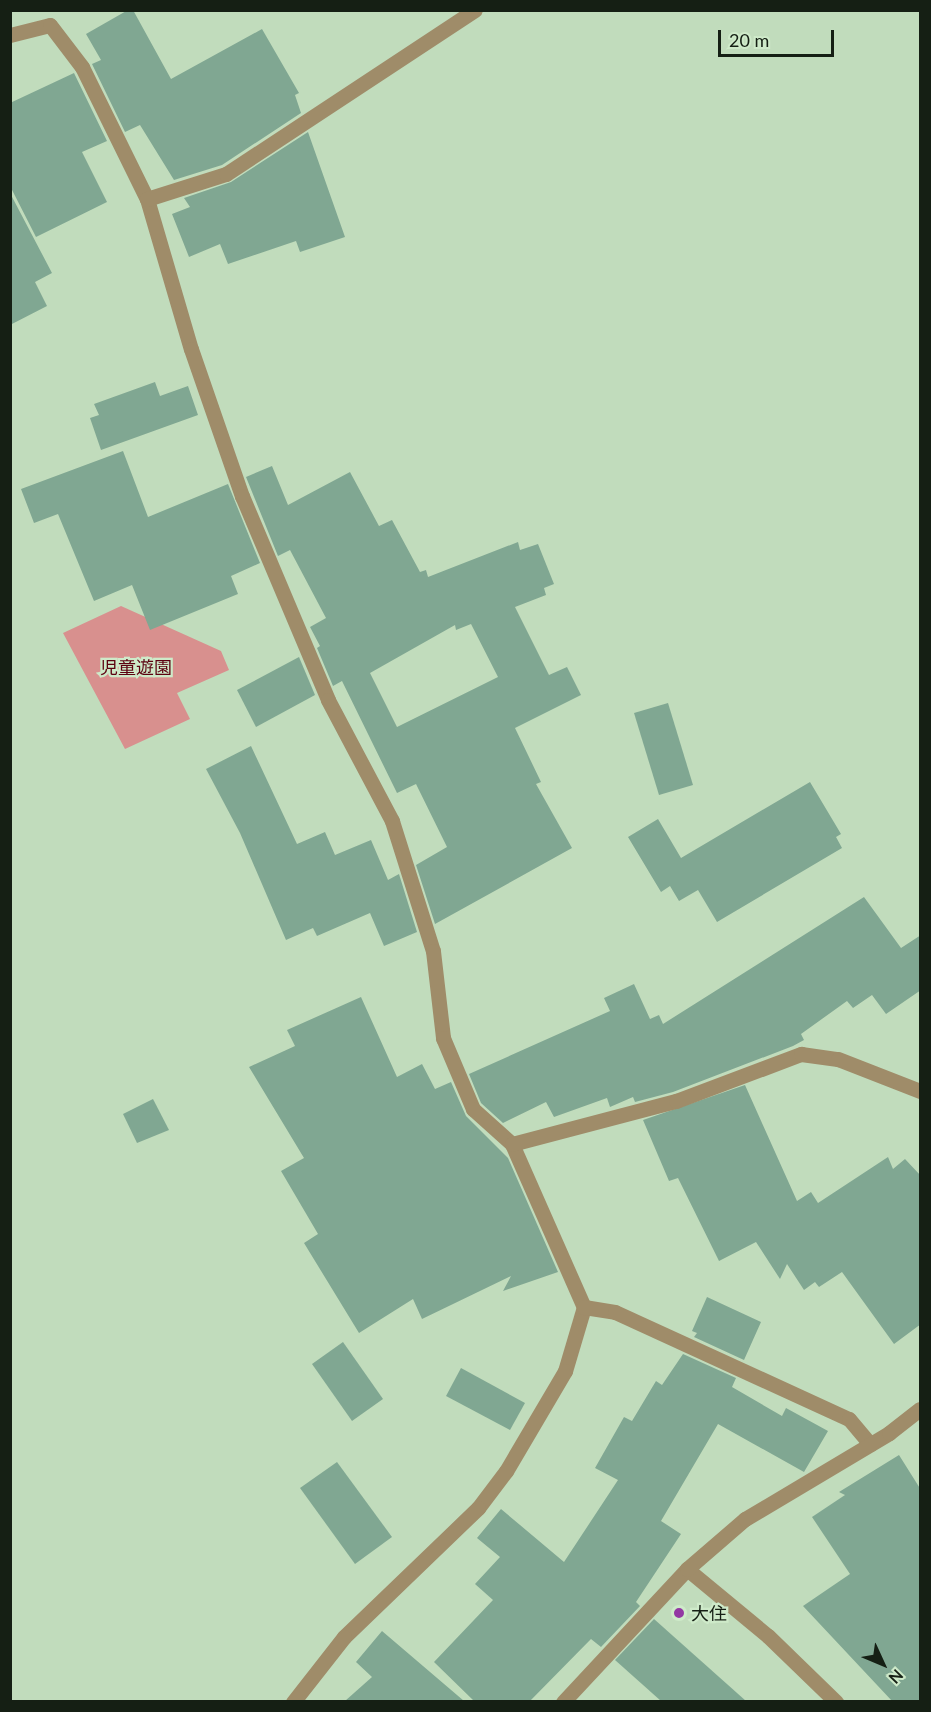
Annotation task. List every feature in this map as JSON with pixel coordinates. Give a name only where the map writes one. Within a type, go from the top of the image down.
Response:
[{"type":"street","points":[[147,199],[226,174],[475,10]]},
{"type":"street","points":[[10,35],[50,25],[82,67],[147,199],[191,349],[242,496],[328,700],[392,821],[433,951],[443,1038],[473,1109],[512,1144],[584,1307],[565,1371],[507,1471],[478,1508],[344,1637],[293,1701]]},
{"type":"street","points":[[512,1144],[676,1101],[801,1054],[838,1059],[921,1091]]},
{"type":"street","points":[[584,1307],[615,1311],[849,1419],[870,1444]]},
{"type":"street","points":[[563,1701],[687,1569],[745,1519],[870,1444],[921,1409]]},
{"type":"street","points":[[687,1569],[768,1636],[836,1701]]},
{"type":"green space","name":"児童遊園","points":[[121,606],[221,651],[229,670],[177,693],[190,719],[125,749],[63,633]]},
{"type":"building","points":[[128,10],[133,10],[171,79],[262,29],[299,93],[295,95],[301,113],[222,165],[174,180],[140,125],[125,132],[92,64],[101,60],[86,34]]},
{"type":"building","points":[[74,73],[107,141],[82,152],[107,202],[36,237],[10,186],[10,103]]},
{"type":"building","points":[[308,132],[345,237],[300,252],[296,241],[228,264],[220,244],[189,257],[172,214],[190,207],[184,198],[231,182]]},
{"type":"building","points":[[10,193],[52,273],[35,282],[47,306],[10,325]]},
{"type":"building","points":[[155,382],[160,396],[188,386],[198,415],[101,450],[90,418],[99,415],[94,404]]},
{"type":"building","points":[[123,451],[148,517],[228,484],[260,563],[231,576],[238,594],[150,630],[132,585],[94,601],[58,514],[34,523],[21,489]]},
{"type":"building","points":[[272,466],[288,505],[350,472],[379,526],[392,520],[420,572],[426,570],[428,577],[518,542],[520,550],[538,544],[554,584],[544,588],[546,595],[515,607],[549,675],[567,667],[581,695],[515,728],[541,782],[536,784],[572,848],[435,924],[416,865],[447,847],[416,784],[397,793],[342,681],[333,686],[317,648],[320,646],[310,627],[326,618],[290,550],[278,556],[246,477]],"holes":[[[471,624],[498,677],[397,727],[370,673],[455,625],[456,630]]]},
{"type":"building","points":[[299,657],[315,695],[256,727],[237,690]]},
{"type":"building","points":[[668,703],[693,785],[659,795],[634,713]]},
{"type":"building","points":[[251,746],[297,844],[325,832],[335,855],[371,840],[388,880],[399,874],[417,932],[384,946],[370,913],[317,936],[313,928],[286,940],[240,833],[206,769]]},
{"type":"building","points":[[810,782],[841,834],[836,837],[842,848],[717,922],[698,890],[679,901],[670,886],[661,892],[628,837],[658,819],[681,858]]},
{"type":"building","points":[[864,897],[901,948],[921,935],[921,990],[886,1014],[872,995],[853,1008],[847,1001],[801,1034],[804,1040],[793,1046],[673,1092],[635,1102],[633,1097],[610,1107],[607,1098],[554,1117],[546,1102],[503,1123],[481,1103],[469,1074],[610,1011],[604,998],[634,984],[650,1019],[659,1015],[663,1024]]},
{"type":"building","points":[[361,997],[397,1077],[422,1064],[435,1089],[451,1082],[466,1116],[508,1158],[558,1272],[503,1291],[511,1276],[422,1319],[413,1299],[359,1333],[304,1243],[318,1234],[281,1171],[304,1158],[249,1067],[295,1046],[287,1030]]},
{"type":"building","points":[[745,1085],[797,1201],[811,1192],[818,1203],[888,1157],[893,1169],[905,1159],[921,1176],[921,1324],[894,1344],[842,1272],[819,1287],[815,1282],[804,1290],[787,1264],[780,1279],[756,1242],[719,1261],[678,1178],[669,1181],[643,1120]]},
{"type":"building","points":[[153,1099],[169,1130],[137,1143],[123,1114]]},
{"type":"building","points":[[707,1297],[761,1322],[744,1360],[694,1337],[697,1333],[692,1331]]},
{"type":"building","points":[[343,1342],[383,1399],[352,1421],[312,1364]]},
{"type":"building","points":[[683,1354],[736,1378],[732,1387],[782,1416],[786,1408],[828,1431],[804,1472],[718,1424],[661,1521],[681,1534],[636,1602],[640,1606],[601,1647],[591,1639],[530,1701],[474,1701],[434,1662],[493,1600],[475,1584],[500,1557],[477,1538],[501,1509],[564,1562],[618,1480],[595,1468],[624,1417],[632,1421],[656,1381],[662,1385]]},
{"type":"building","points":[[461,1368],[525,1403],[510,1430],[446,1396]]},
{"type":"building","points":[[899,1455],[921,1490],[921,1701],[892,1701],[803,1606],[850,1574],[812,1517],[845,1495],[839,1492]]},
{"type":"building","points":[[337,1462],[392,1537],[355,1564],[300,1488]]},
{"type":"building","points":[[654,1619],[746,1701],[661,1701],[615,1660]]},
{"type":"building","points":[[382,1631],[464,1701],[345,1701],[372,1677],[356,1662]]},
{"type":"place","name":"大住","points":[[679,1613]]}]
